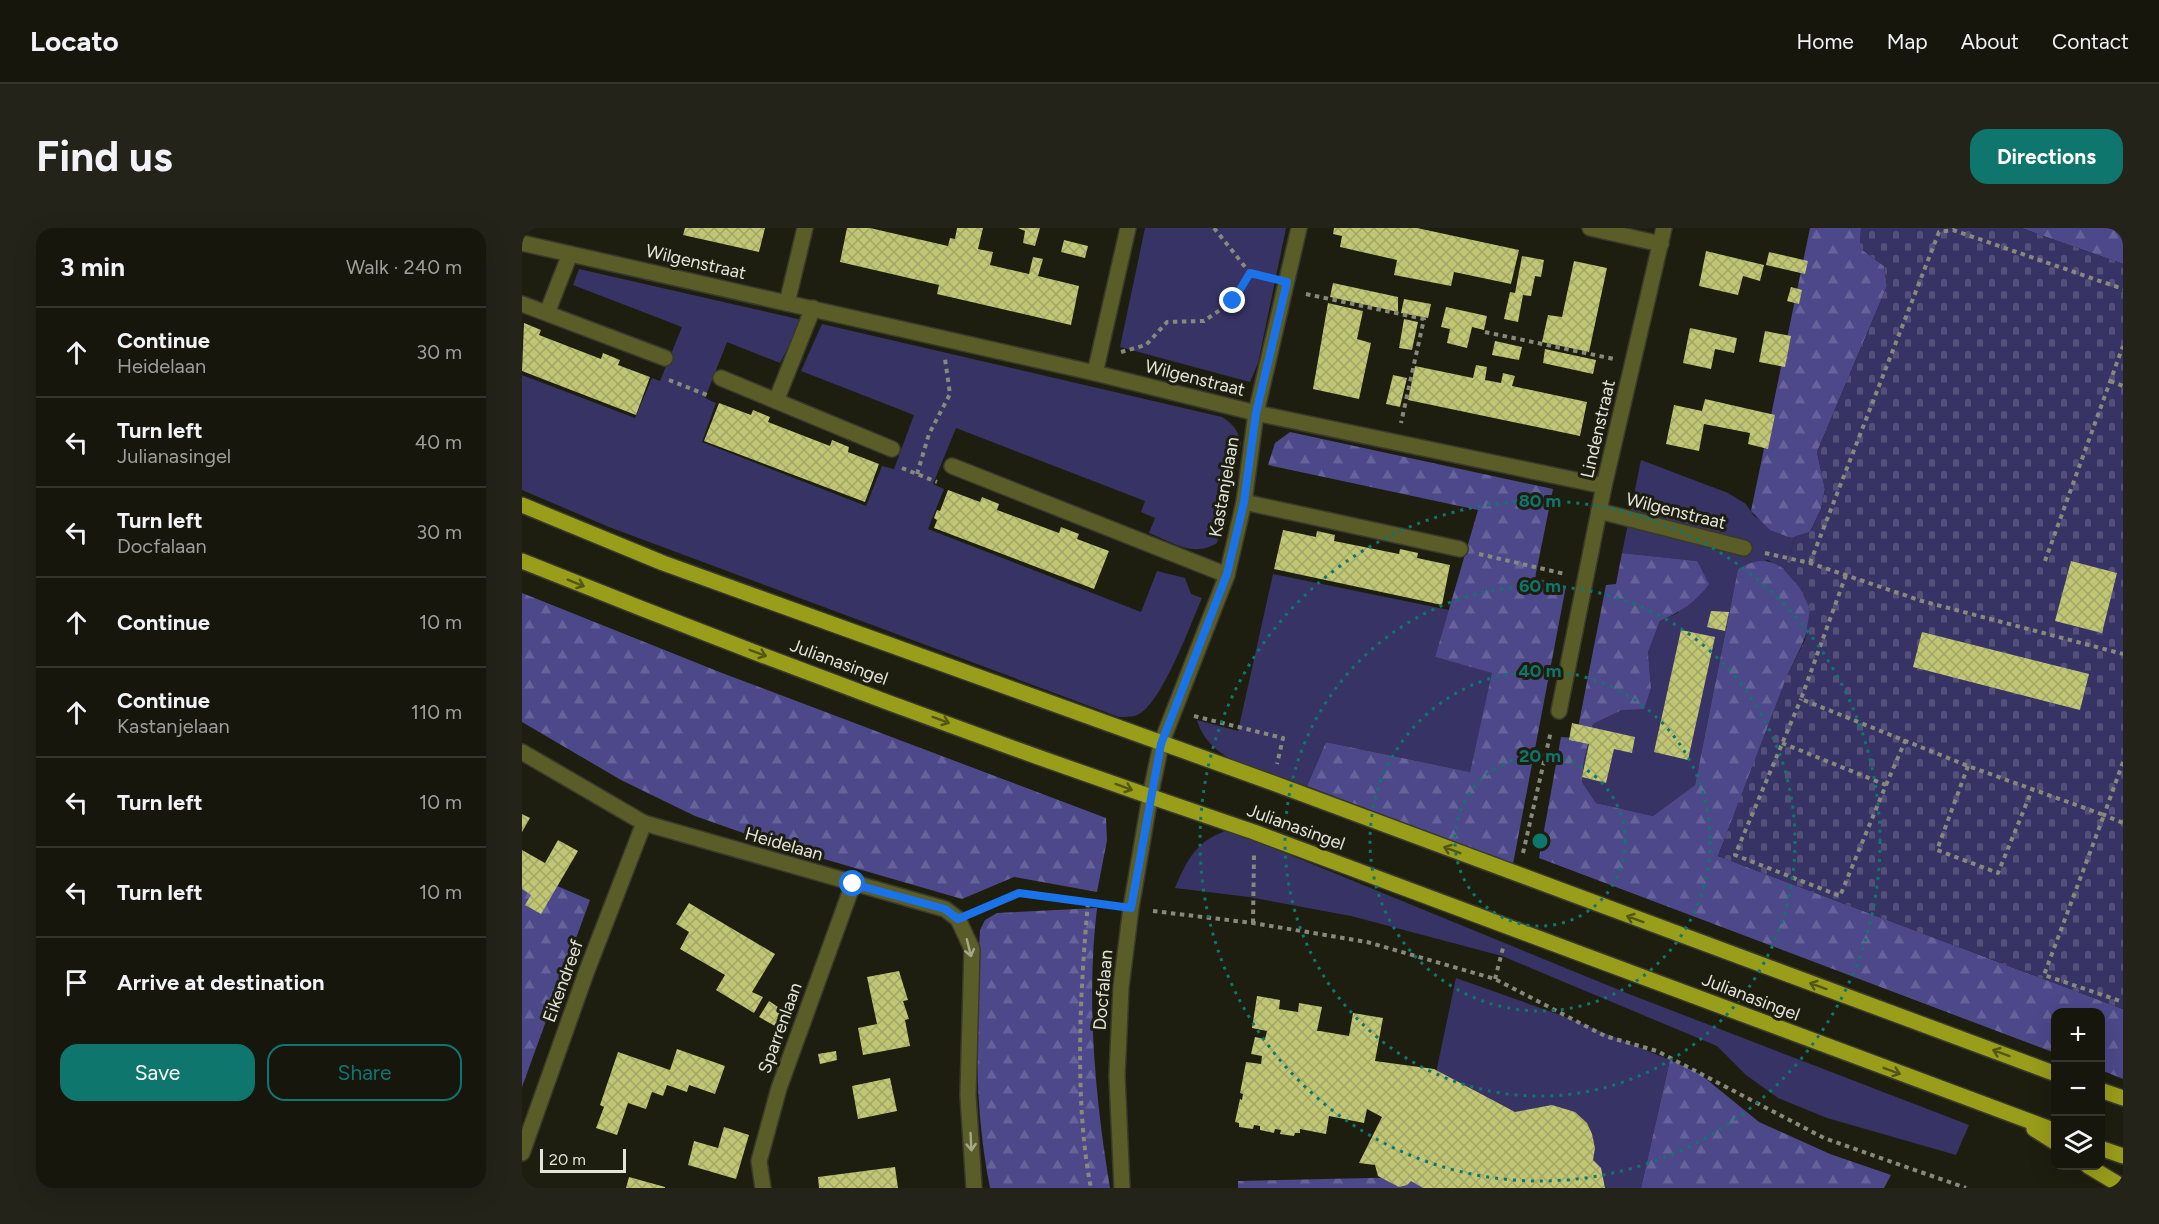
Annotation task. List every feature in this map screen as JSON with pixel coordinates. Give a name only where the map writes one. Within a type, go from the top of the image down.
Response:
[{"type":"main road","name":"Julianasingel","points":[[522,506],[663,563],[1273,783],[2051,1073]]},
{"type":"main road","name":"Julianasingel","points":[[522,561],[644,610],[1150,797],[1254,832],[2051,1129]]},
{"type":"main road","points":[[2105,1092],[2123,1098]]},
{"type":"main road","points":[[2012,1114],[2051,1140]]},
{"type":"main road","points":[[2105,1150],[2123,1156]]},
{"type":"main road","points":[[2095,1170],[2123,1186]]},
{"type":"street","points":[[787,303],[805,228]]},
{"type":"street","points":[[1096,365],[1128,228]]},
{"type":"street","name":"Kastanjelaan","points":[[1150,797],[1161,744],[1227,574],[1244,502],[1256,413],[1299,228]]},
{"type":"street","points":[[1590,228],[1661,243]]},
{"type":"street","name":"Lindenstraat","points":[[1559,711],[1604,486],[1664,228]]},
{"type":"street","name":"Wilgenstraat","points":[[522,243],[946,339],[1096,365],[1256,413],[1604,486]]},
{"type":"street","points":[[547,313],[570,254]]},
{"type":"street","points":[[522,304],[665,358]]},
{"type":"street","points":[[776,401],[813,308]]},
{"type":"street","points":[[721,378],[892,448]]},
{"type":"street","points":[[952,466],[1227,574]]},
{"type":"street","points":[[1244,502],[1460,549]]},
{"type":"street","name":"Wilgenstraat","points":[[1599,511],[1744,548]]},
{"type":"street","name":"Heidelaan","points":[[522,752],[644,823],[945,909],[958,919]]},
{"type":"street","name":"Docfalaan","points":[[1122,1188],[1117,1076],[1121,987],[1131,908],[1150,797]]},
{"type":"street","name":"Eikendreef","points":[[522,1153],[644,823]]},
{"type":"street","name":"Sparrenlaan","points":[[763,1188],[759,1161],[779,1088],[853,884]]},
{"type":"street","points":[[958,919],[972,949],[968,1095],[974,1188]]},
{"type":"path","points":[[1214,228],[1250,273],[1286,286],[1424,319],[1397,443]]},
{"type":"path","points":[[1810,563],[1939,232],[1953,230],[2123,289]]},
{"type":"path","points":[[1096,365],[1146,345],[1167,322],[1204,321],[1233,301],[1250,273]]},
{"type":"path","points":[[1485,332],[1633,363]]},
{"type":"path","points":[[918,474],[929,434],[950,394],[944,356],[946,339]]},
{"type":"path","points":[[2045,561],[2123,346]]},
{"type":"path","points":[[665,358],[658,375],[713,398],[721,378]]},
{"type":"path","points":[[2110,381],[2123,386]]},
{"type":"path","points":[[892,448],[887,462],[945,486],[952,466]]},
{"type":"path","points":[[1744,548],[1810,563],[1922,601],[2123,654]]},
{"type":"path","points":[[1460,549],[1585,579]]},
{"type":"path","points":[[1846,575],[1801,699],[1735,855],[1840,896],[1906,739]]},
{"type":"path","points":[[1801,699],[1906,739],[1968,766],[2123,823]]},
{"type":"path","points":[[1518,875],[1551,729],[1559,711]]},
{"type":"path","points":[[1782,743],[1886,785]]},
{"type":"path","points":[[2123,762],[2044,975],[2123,1002]]},
{"type":"path","points":[[1968,766],[1937,850],[1998,873],[2032,790]]},
{"type":"path","points":[[958,919],[1019,893],[1253,923],[1367,942],[1495,979],[1605,1036],[1658,1051],[1783,1119],[1824,1138],[1965,1188]]},
{"type":"path","points":[[1088,903],[1081,1079],[1085,1155],[1091,1188]]},
{"type":"path","points":[[1495,979],[1509,927]]},
{"type":"green space","points":[[1145,228],[1286,228],[1258,363],[1250,382],[1120,347]]},
{"type":"green space","points":[[1810,228],[1861,228],[1860,248],[1884,266],[1887,286],[1817,452],[1825,489],[1821,509],[1810,532],[1791,538],[1770,530],[1751,511]]},
{"type":"green space","points":[[1861,228],[2021,228],[2123,264],[2123,1009],[1718,856],[1788,673],[1805,640],[1810,609],[1800,588],[1784,570],[1796,536],[1810,532],[1821,509],[1825,489],[1817,452],[1887,286],[1884,266],[1860,248]]},
{"type":"green space","points":[[2021,228],[2123,228],[2123,264]]},
{"type":"green space","points":[[579,269],[802,320],[780,363],[727,342],[705,398],[716,403],[702,442],[866,506],[882,466],[894,469],[914,415],[801,371],[822,324],[1222,417],[1237,431],[1241,443],[1217,543],[1208,547],[1191,549],[1149,533],[1155,518],[1141,512],[1145,501],[956,428],[933,484],[944,489],[928,529],[1141,612],[1157,571],[1185,578],[1191,594],[1202,598],[1174,662],[1156,696],[1137,715],[1119,717],[609,527],[522,490],[522,375],[635,418],[652,378],[660,381],[682,327],[573,285]]},
{"type":"green space","points":[[1290,432],[1553,489],[1535,578],[1566,586],[1513,864],[1307,786],[1326,742],[1470,772],[1492,673],[1435,657],[1478,510],[1268,465],[1275,443]]},
{"type":"green space","points":[[1641,460],[1728,493],[1746,504],[1754,516],[1790,538],[1796,536],[1784,570],[1768,560],[1738,569],[1695,785],[1653,816],[1596,803],[1582,782],[1584,760],[1593,724],[1622,710],[1651,688],[1648,652],[1660,621],[1678,613],[1697,561],[1622,553]]},
{"type":"green space","points":[[1622,553],[1697,561],[1709,584],[1687,606],[1660,621],[1648,652],[1651,688],[1644,709],[1622,710],[1593,724],[1584,760],[1582,782],[1596,803],[1653,816],[1695,785],[1738,569],[1761,561],[1778,565],[1804,594],[1810,611],[1807,630],[1718,856],[2123,1009],[2123,1079],[2105,1072],[2105,1008],[2051,1008],[2051,1051],[1539,858],[1561,737],[1576,738],[1606,585],[1616,584]]},
{"type":"green space","points":[[1273,574],[1449,610],[1435,657],[1493,673],[1470,772],[1326,742],[1307,786],[1242,765],[1214,747],[1204,735],[1197,720],[1238,731]]},
{"type":"green space","points":[[522,593],[722,673],[1106,818],[1107,840],[1097,892],[1014,877],[962,899],[786,848],[695,816],[621,780],[522,722]]},
{"type":"green space","points":[[1229,830],[1629,994],[1969,1125],[1956,1155],[1827,1118],[1778,1098],[1746,1075],[1717,1046],[1502,956],[1351,916],[1249,897],[1175,888],[1189,859],[1201,845]]},
{"type":"green space","points":[[522,871],[590,900],[522,1087]]},
{"type":"green space","points":[[1097,908],[1092,1013],[1096,1084],[1110,1188],[990,1188],[978,1092],[977,995],[980,930],[985,920],[997,913]]},
{"type":"green space","points":[[1456,978],[1563,1016],[1670,1060],[1641,1188],[1424,1188],[1414,1177]]},
{"type":"green space","points":[[1670,1060],[1700,1074],[1759,1122],[1830,1154],[1891,1175],[1884,1188],[1641,1188]]},
{"type":"green space","points":[[1414,1177],[1424,1188],[1238,1188],[1238,1181]]},
{"type":"building","points":[[685,228],[765,228],[759,252],[683,235]]},
{"type":"building","points":[[847,228],[870,228],[948,246],[950,238],[955,239],[957,228],[983,228],[978,249],[993,252],[990,265],[1029,274],[1033,257],[1043,259],[1038,276],[1079,286],[1071,325],[937,294],[939,285],[840,262]]},
{"type":"building","points":[[1018,228],[1040,228],[1035,246],[1023,243],[1025,231]]},
{"type":"building","points":[[1334,228],[1417,228],[1519,250],[1511,284],[1454,272],[1451,286],[1394,275],[1397,260],[1340,247],[1342,236],[1333,234]]},
{"type":"building","points":[[1064,240],[1088,246],[1085,258],[1061,252]]},
{"type":"building","points":[[1706,251],[1764,265],[1760,281],[1743,276],[1738,295],[1699,286]]},
{"type":"building","points":[[1769,252],[1808,261],[1805,274],[1766,265]]},
{"type":"building","points":[[1522,256],[1544,260],[1541,277],[1535,276],[1531,296],[1523,295],[1518,322],[1504,319],[1510,292],[1515,293]]},
{"type":"building","points":[[1574,261],[1607,268],[1589,352],[1542,342],[1548,315],[1562,317]]},
{"type":"building","points":[[1333,283],[1398,297],[1398,312],[1330,297]]},
{"type":"building","points":[[1791,287],[1802,290],[1799,304],[1787,301]]},
{"type":"building","points":[[1404,299],[1431,304],[1428,318],[1401,313]]},
{"type":"building","points":[[1328,303],[1363,311],[1357,339],[1371,343],[1359,399],[1313,389]]},
{"type":"building","points":[[1446,307],[1487,316],[1484,330],[1472,327],[1467,348],[1447,343],[1450,329],[1441,327]]},
{"type":"building","points":[[1404,319],[1418,322],[1412,350],[1399,348]]},
{"type":"building","points":[[524,323],[541,330],[539,335],[601,359],[603,353],[620,360],[618,365],[650,377],[636,415],[522,371]]},
{"type":"building","points":[[1690,328],[1737,338],[1734,353],[1715,349],[1711,369],[1683,363]]},
{"type":"building","points":[[1765,331],[1791,336],[1785,367],[1759,362]]},
{"type":"building","points":[[1495,341],[1522,347],[1519,360],[1492,355]]},
{"type":"building","points":[[1545,349],[1596,360],[1593,374],[1543,363]]},
{"type":"building","points":[[1476,365],[1487,367],[1485,380],[1501,383],[1503,373],[1515,376],[1512,386],[1587,402],[1580,436],[1408,400],[1415,366],[1473,378]]},
{"type":"building","points":[[1393,375],[1407,378],[1400,407],[1386,404]]},
{"type":"building","points":[[1705,399],[1775,415],[1768,449],[1748,444],[1750,433],[1704,424],[1699,451],[1666,444],[1674,405],[1702,411]]},
{"type":"building","points":[[719,403],[751,415],[753,410],[770,417],[768,422],[830,446],[832,440],[849,447],[848,452],[879,464],[865,502],[704,441]]},
{"type":"building","points":[[948,490],[980,502],[982,497],[999,504],[997,510],[1059,533],[1061,527],[1079,534],[1077,539],[1109,551],[1094,589],[934,528],[937,520],[934,518],[937,510],[940,511]]},
{"type":"building","points":[[1283,530],[1316,537],[1317,531],[1335,535],[1334,541],[1399,554],[1400,549],[1418,553],[1417,558],[1450,565],[1442,605],[1274,569]]},
{"type":"building","points":[[2071,561],[2117,573],[2102,633],[2055,621]]},
{"type":"building","points":[[1711,611],[1729,612],[1725,631],[1707,627]]},
{"type":"building","points":[[1681,630],[1715,637],[1688,760],[1654,752]]},
{"type":"building","points":[[1922,632],[2089,674],[2080,710],[1913,667]]},
{"type":"building","points":[[1572,723],[1635,737],[1632,753],[1614,749],[1606,783],[1582,777],[1589,744],[1569,740]]},
{"type":"building","points":[[522,814],[530,818],[522,832]]},
{"type":"building","points":[[558,840],[578,851],[541,914],[525,905],[531,895],[522,889],[522,850],[545,863]]},
{"type":"building","points":[[689,903],[775,954],[752,992],[763,997],[754,1013],[716,990],[725,975],[680,949],[689,932],[676,924]]},
{"type":"building","points":[[899,971],[908,1000],[903,1001],[909,1019],[905,1020],[910,1046],[863,1055],[858,1028],[877,1024],[867,977]]},
{"type":"building","points":[[1257,996],[1280,1000],[1279,1009],[1298,1012],[1299,1003],[1322,1007],[1317,1031],[1349,1036],[1353,1013],[1383,1018],[1375,1061],[1434,1069],[1515,1112],[1552,1105],[1575,1112],[1587,1123],[1592,1134],[1595,1148],[1593,1160],[1601,1168],[1605,1188],[1423,1188],[1411,1181],[1399,1187],[1378,1176],[1375,1165],[1359,1163],[1382,1117],[1367,1109],[1364,1123],[1329,1116],[1326,1134],[1300,1129],[1300,1133],[1295,1133],[1294,1136],[1280,1134],[1281,1130],[1275,1129],[1274,1133],[1260,1130],[1260,1126],[1254,1125],[1253,1129],[1239,1127],[1239,1123],[1235,1122],[1240,1099],[1242,1100],[1243,1094],[1240,1093],[1246,1062],[1261,1064],[1262,1056],[1251,1054],[1255,1037],[1265,1039],[1267,1031],[1252,1028]]},
{"type":"building","points":[[769,1001],[784,1011],[775,1026],[759,1017]]},
{"type":"building","points":[[677,1049],[725,1066],[715,1094],[689,1085],[687,1092],[667,1085],[663,1096],[652,1092],[646,1109],[628,1103],[617,1135],[596,1128],[604,1107],[600,1105],[618,1052],[670,1070]]},
{"type":"building","points":[[836,1051],[837,1060],[820,1064],[818,1054]]},
{"type":"building","points":[[890,1078],[897,1111],[858,1119],[852,1086]]},
{"type":"building","points":[[724,1127],[749,1135],[736,1179],[688,1165],[694,1141],[718,1148]]},
{"type":"building","points":[[895,1167],[898,1188],[819,1188],[818,1177]]},
{"type":"building","points":[[629,1177],[665,1187],[665,1188],[626,1188]]},
{"type":"route","points":[[853,884],[945,909],[958,919],[1019,893],[1131,908],[1161,744],[1227,574],[1244,502],[1256,413],[1287,282],[1250,273],[1233,301]]}]
